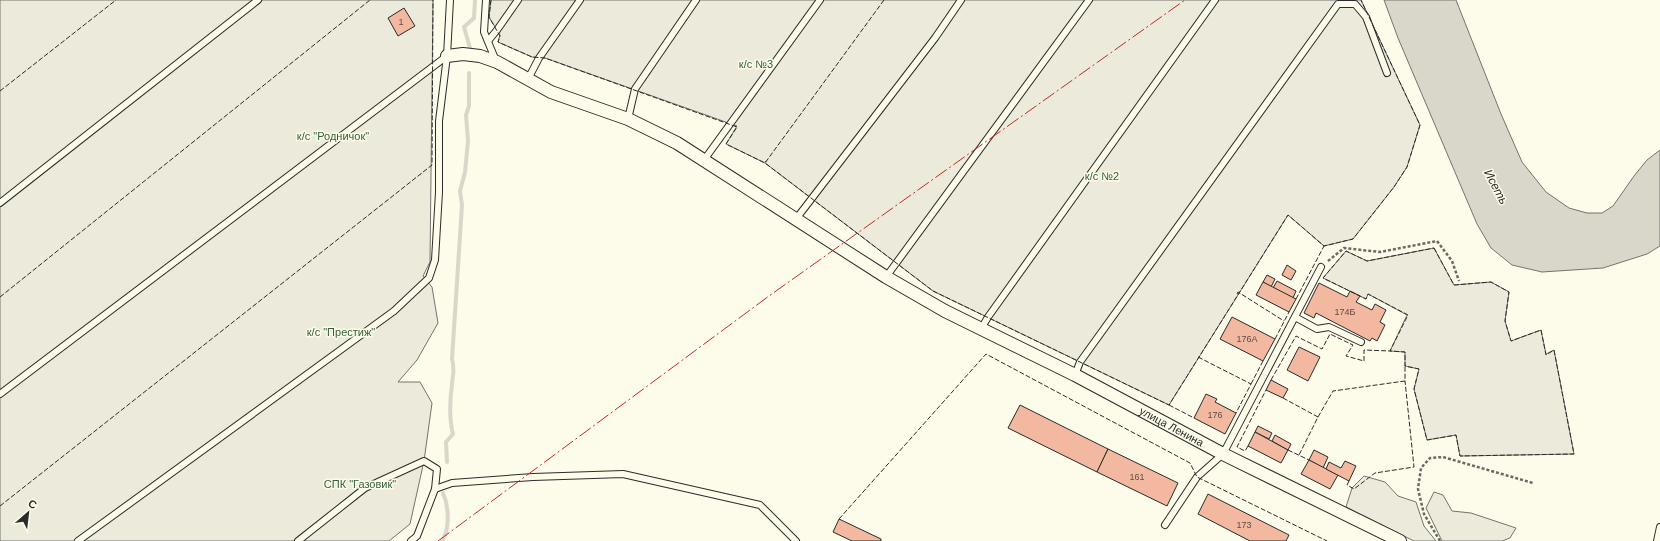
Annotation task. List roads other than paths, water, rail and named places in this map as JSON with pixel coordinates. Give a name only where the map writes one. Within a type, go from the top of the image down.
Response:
[{"type":"street","name":"улица Ленина","points":[[447,56],[463,54],[480,56],[497,62],[551,92],[628,119],[677,143],[886,277],[945,311],[1075,375],[1223,454],[1400,541]]},
{"type":"lane","points":[[0,203],[258,0]]},
{"type":"lane","points":[[78,541],[394,311],[429,278],[434,260],[439,192],[439,121],[447,56],[450,0]]},
{"type":"lane","points":[[486,0],[484,32],[497,62]]},
{"type":"lane","points":[[488,41],[518,0]]},
{"type":"lane","points":[[528,79],[539,58],[580,0]]},
{"type":"lane","points":[[628,119],[635,89],[696,0]]},
{"type":"lane","points":[[704,160],[820,0]]},
{"type":"lane","points":[[796,219],[935,38],[961,0]]},
{"type":"lane","points":[[886,277],[1089,0]]},
{"type":"lane","points":[[981,329],[988,317],[1215,0]]},
{"type":"lane","points":[[1075,375],[1080,362],[1338,4],[1355,4],[1366,17],[1387,73]]},
{"type":"lane","points":[[0,394],[447,56]]},
{"type":"lane","points":[[1165,524],[1198,477],[1223,454],[1321,267]]},
{"type":"lane","points":[[1295,318],[1317,329],[1329,327],[1361,342]]},
{"type":"lane","points":[[298,541],[365,488],[424,461],[437,468],[435,489],[417,536],[411,541]]},
{"type":"lane","points":[[435,489],[452,483],[533,477],[623,474],[760,505],[796,541]]},
{"type":"lane","points":[[1657,541],[1660,527]]},
{"type":"water","name":"Исеть","points":[[1384,0],[1456,0],[1501,114],[1522,162],[1546,192],[1569,208],[1587,213],[1602,213],[1613,206],[1647,160],[1660,150],[1660,246],[1647,254],[1603,268],[1542,272],[1512,265],[1491,248],[1477,224],[1398,38]]},
{"type":"waterway","points":[[470,48],[464,27],[474,18],[475,0]]},
{"type":"waterway","points":[[447,462],[446,442],[453,434],[450,409],[454,372],[452,359],[462,205],[460,191],[465,172],[468,141],[466,115],[469,106],[469,73]]},
{"type":"waterway","points":[[442,541],[445,536],[448,517],[443,493]]},
{"type":"park label","name":"к/с №3","points":[[756,64]]},
{"type":"park label","name":"к/с \"Родничок\"","points":[[333,136]]},
{"type":"park label","name":"к/с №2","points":[[1102,176]]},
{"type":"park label","name":"к/с \"Престиж\"","points":[[341,332]]},
{"type":"park label","name":"СПК \"Газовик\"","points":[[360,484]]}]
